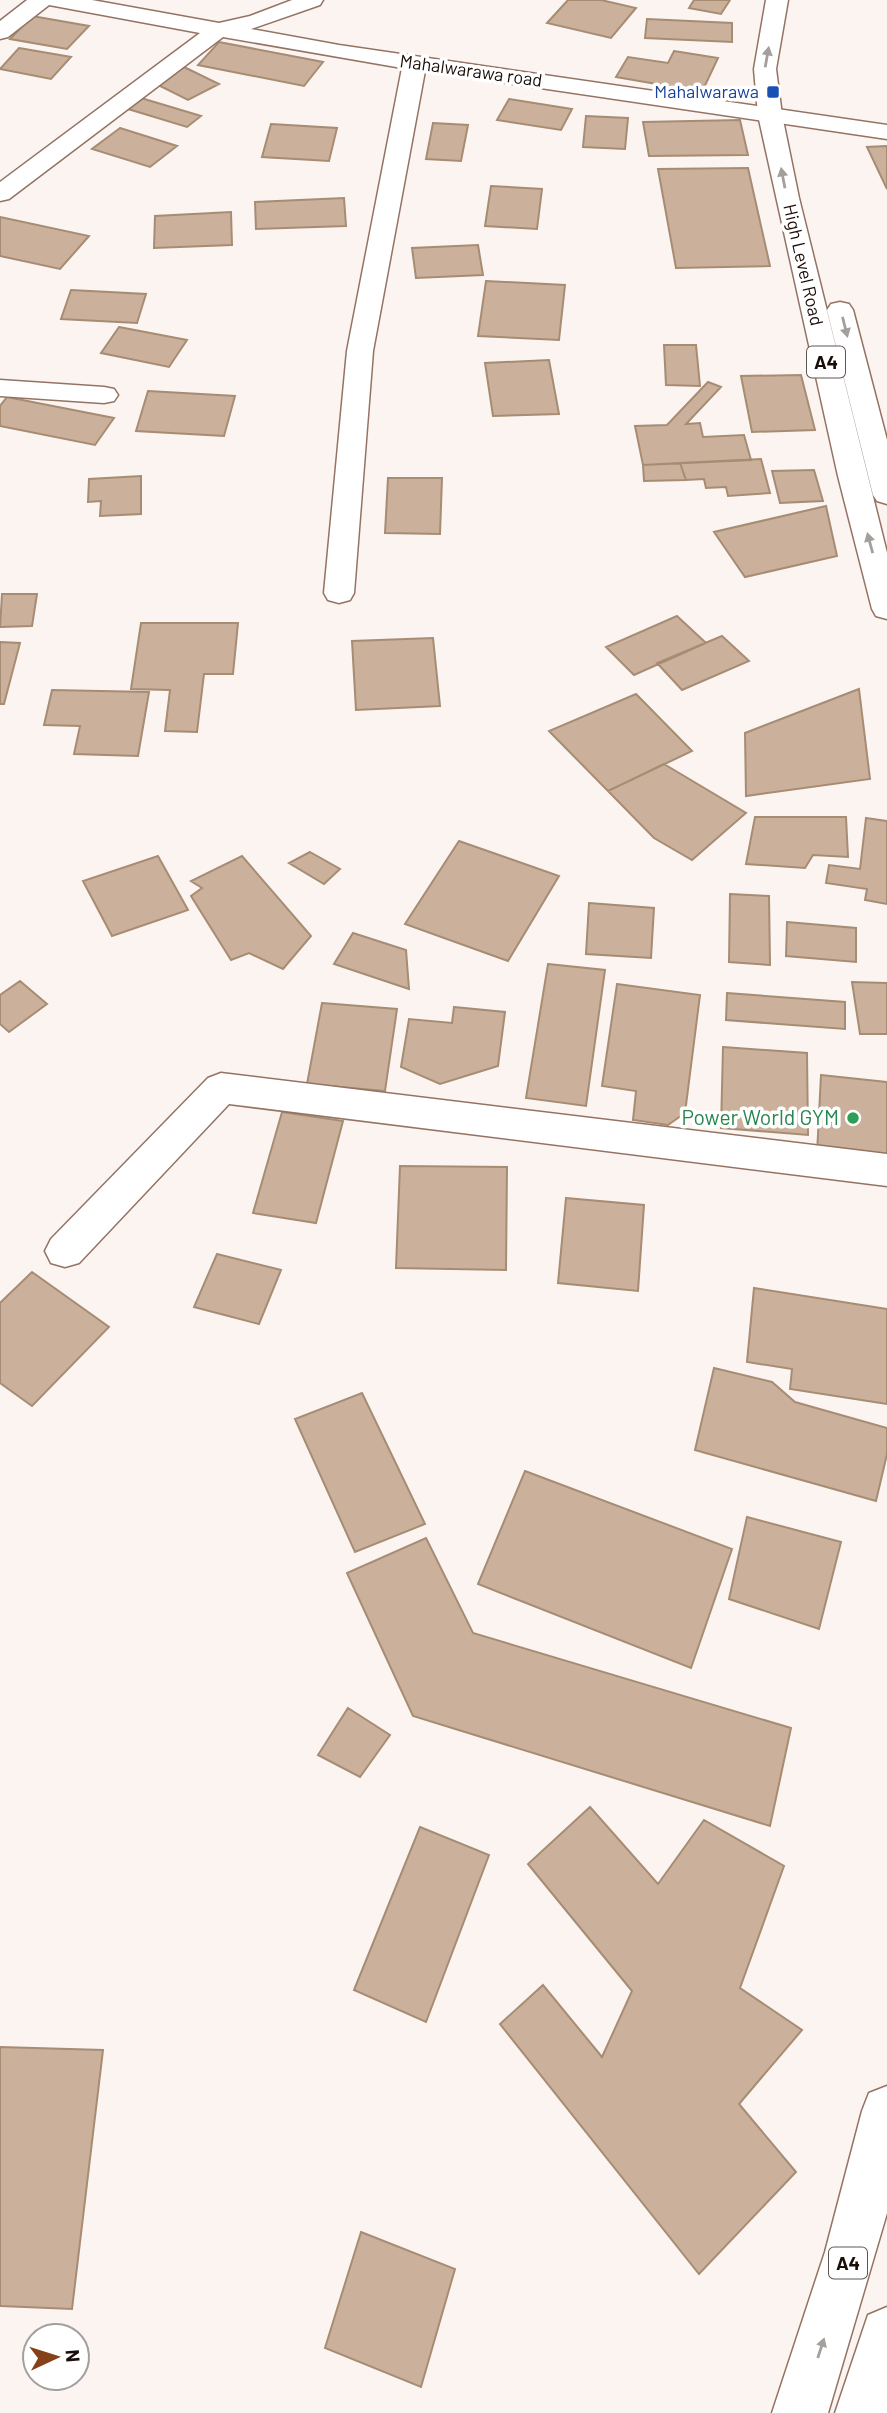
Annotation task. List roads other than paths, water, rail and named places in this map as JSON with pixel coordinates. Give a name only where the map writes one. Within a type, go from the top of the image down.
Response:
[{"type":"main road","points":[[0,32],[41,0]]},
{"type":"main road","name":"Mahalwarawa road","points":[[57,0],[415,62],[887,132]]},
{"type":"main road","points":[[0,194],[218,30],[257,21],[312,0]]},
{"type":"main road","name":"High Level Road","points":[[777,0],[765,69],[816,211]]},
{"type":"main road","points":[[790,50],[788,22],[794,0]]},
{"type":"main road","points":[[339,593],[360,351],[415,62]]},
{"type":"main road","name":"High Level Road","points":[[793,90],[783,116],[843,436],[887,609]]},
{"type":"main road","name":"High Level Road","points":[[835,290],[887,495]]},
{"type":"main road","points":[[0,388],[104,395]]},
{"type":"main road","points":[[65,1251],[221,1088],[887,1170]]},
{"type":"main road","name":"A4","points":[[800,2413],[851,2252],[887,2111]]},
{"type":"main road","points":[[863,2413],[887,2333]]},
{"type":"place","name":"Mahalwarawa","points":[[773,92]]},
{"type":"place","name":"Power World GYM","points":[[853,1118]]}]
